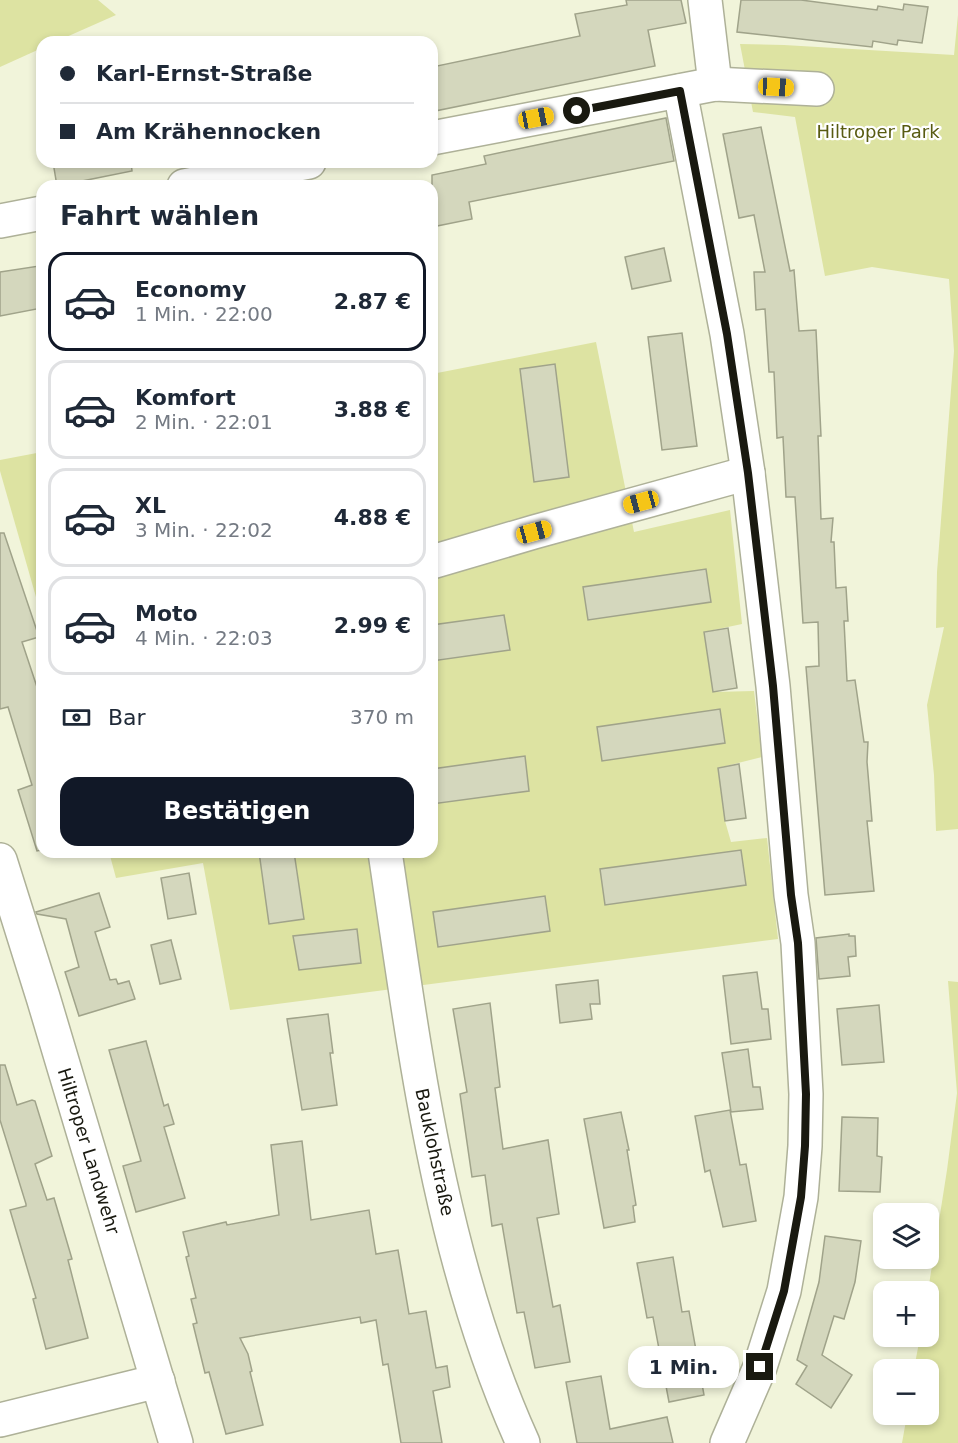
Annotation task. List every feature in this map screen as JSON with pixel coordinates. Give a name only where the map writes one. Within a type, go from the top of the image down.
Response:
[{"type":"street","points":[[705,0],[715,84]]},
{"type":"street","points":[[438,137],[715,84],[817,89]]},
{"type":"street","points":[[680,91],[727,334],[748,473],[773,686],[791,895],[798,943],[806,1114],[801,1197],[784,1291],[760,1367],[727,1443]]},
{"type":"street","points":[[215,180],[278,168]]},
{"type":"street","points":[[0,221],[36,214]]},
{"type":"street","points":[[438,560],[748,473]]},
{"type":"street","name":"Bauklohstraße","points":[[386,858],[421,1085],[462,1277],[484,1347],[523,1443]]},
{"type":"street","name":"Hiltroper Landwehr","points":[[0,860],[36,971],[176,1443]]},
{"type":"street","points":[[0,1420],[158,1381]]},
{"type":"green space","points":[[0,0],[98,0],[116,15],[69,36],[36,36],[36,51],[0,67]]},
{"type":"green space","name":"Hiltroper Park","points":[[958,15],[958,829],[936,831],[934,775],[927,705],[944,627],[936,628],[937,572],[954,351],[949,279],[872,267],[825,276],[795,117],[753,112],[740,44],[954,55]]},
{"type":"green space","points":[[596,342],[634,532],[730,510],[742,624],[704,632],[713,692],[754,691],[762,757],[718,768],[725,821],[731,842],[767,838],[778,939],[230,1010],[203,863],[116,878],[111,858],[438,858],[438,373]]},
{"type":"green space","points":[[36,453],[36,597],[0,471],[0,460]]},
{"type":"green space","points":[[948,981],[958,982],[958,1443],[902,1443],[905,1425],[939,1425],[939,1359],[916,1359],[918,1347],[939,1347],[939,1281],[930,1281],[931,1269],[939,1269],[939,1221],[957,1093]]},
{"type":"building","points":[[626,0],[681,0],[686,23],[648,30],[655,66],[438,110],[438,66],[580,36],[575,14],[627,5]]},
{"type":"building","points":[[741,0],[801,0],[877,10],[878,6],[903,10],[904,4],[928,7],[922,43],[898,40],[897,45],[873,41],[872,47],[737,32]]},
{"type":"building","points":[[666,118],[674,161],[469,202],[472,219],[438,226],[438,180],[432,180],[432,175],[486,164],[484,156]]},
{"type":"building","points":[[761,127],[790,271],[794,270],[799,331],[816,330],[821,436],[818,436],[821,519],[833,518],[831,542],[834,542],[836,588],[846,587],[848,621],[844,621],[847,681],[855,680],[864,742],[868,742],[867,762],[872,821],[867,821],[874,891],[825,895],[806,667],[819,666],[818,622],[803,623],[795,497],[786,497],[783,437],[777,438],[774,372],[769,372],[765,309],[756,310],[754,272],[765,272],[754,215],[739,218],[723,134]]},
{"type":"building","points":[[54,168],[132,168],[132,171],[87,180],[56,180]]},
{"type":"building","points":[[664,248],[671,281],[632,289],[625,257]]},
{"type":"building","points":[[36,266],[36,309],[0,316],[0,272]]},
{"type":"building","points":[[682,333],[697,446],[662,450],[648,337]]},
{"type":"building","points":[[555,364],[569,477],[534,482],[520,369]]},
{"type":"building","points":[[0,533],[4,533],[36,628],[36,638],[22,642],[36,684],[36,848],[18,790],[32,785],[8,707],[0,709]]},
{"type":"building","points":[[706,569],[711,602],[588,620],[583,587]]},
{"type":"building","points":[[504,615],[510,650],[438,660],[438,624]]},
{"type":"building","points":[[728,628],[737,688],[713,692],[704,632]]},
{"type":"building","points":[[720,709],[725,743],[602,761],[597,727]]},
{"type":"building","points":[[525,756],[529,791],[438,803],[438,768]]},
{"type":"building","points":[[739,764],[746,818],[725,821],[718,768]]},
{"type":"building","points":[[741,850],[746,885],[605,905],[600,869]]},
{"type":"building","points":[[260,858],[295,858],[304,919],[269,924]]},
{"type":"building","points":[[189,873],[196,914],[168,919],[161,878]]},
{"type":"building","points":[[99,893],[110,927],[95,932],[110,980],[116,979],[118,984],[129,981],[135,999],[79,1016],[65,972],[79,967],[66,919],[36,912]]},
{"type":"building","points":[[545,896],[550,931],[438,947],[433,912]]},
{"type":"building","points":[[357,929],[361,963],[299,970],[293,936]]},
{"type":"building","points":[[849,934],[849,936],[855,936],[856,956],[848,957],[850,976],[819,979],[816,938]]},
{"type":"building","points":[[171,940],[181,979],[160,984],[151,945]]},
{"type":"building","points":[[757,972],[762,1009],[768,1009],[771,1039],[731,1044],[723,976]]},
{"type":"building","points":[[598,980],[600,1004],[590,1004],[592,1019],[560,1023],[556,985]]},
{"type":"building","points":[[490,1003],[500,1087],[495,1088],[503,1149],[548,1140],[559,1214],[537,1218],[553,1307],[560,1305],[570,1362],[535,1368],[524,1312],[517,1313],[502,1224],[492,1226],[485,1175],[472,1177],[460,1094],[467,1092],[453,1009]]},
{"type":"building","points":[[879,1005],[884,1062],[842,1065],[837,1009]]},
{"type":"building","points":[[328,1014],[333,1053],[330,1053],[337,1105],[302,1110],[287,1019]]},
{"type":"building","points":[[146,1041],[164,1106],[168,1104],[174,1124],[164,1127],[185,1198],[136,1212],[123,1166],[141,1161],[109,1050]]},
{"type":"building","points":[[748,1049],[753,1087],[760,1087],[763,1109],[731,1112],[722,1053]]},
{"type":"building","points":[[0,1065],[5,1065],[17,1105],[35,1101],[52,1156],[35,1164],[47,1200],[54,1198],[72,1259],[68,1260],[88,1338],[46,1349],[33,1299],[36,1298],[10,1210],[26,1206],[26,1204],[0,1120]]},
{"type":"building","points":[[730,1110],[740,1165],[746,1164],[756,1221],[723,1227],[710,1170],[705,1172],[695,1116]]},
{"type":"building","points":[[621,1112],[629,1150],[627,1150],[636,1205],[633,1206],[635,1222],[604,1228],[584,1119]]},
{"type":"building","points":[[842,1117],[878,1118],[877,1156],[882,1157],[880,1192],[839,1191]]},
{"type":"building","points":[[302,1141],[311,1220],[369,1210],[376,1254],[398,1250],[409,1314],[426,1311],[436,1368],[447,1366],[450,1387],[433,1391],[442,1443],[401,1443],[388,1364],[383,1365],[376,1320],[361,1323],[360,1317],[240,1338],[248,1354],[263,1425],[226,1434],[209,1372],[205,1373],[193,1324],[197,1323],[191,1299],[196,1298],[186,1257],[189,1256],[183,1232],[226,1222],[227,1225],[279,1215],[271,1145]]},
{"type":"building","points":[[825,1236],[861,1241],[855,1282],[844,1319],[834,1316],[822,1355],[852,1375],[831,1408],[796,1384],[807,1366],[797,1360],[819,1282]]},
{"type":"building","points":[[673,1257],[682,1312],[689,1311],[704,1395],[669,1402],[653,1317],[647,1318],[637,1263]]},
{"type":"building","points":[[601,1376],[610,1429],[667,1417],[673,1443],[577,1443],[566,1382]]},
{"type":"route","points":[[577,111],[680,91],[727,334],[748,473],[773,686],[791,895],[798,943],[806,1094],[801,1197],[784,1291],[760,1367]]}]
